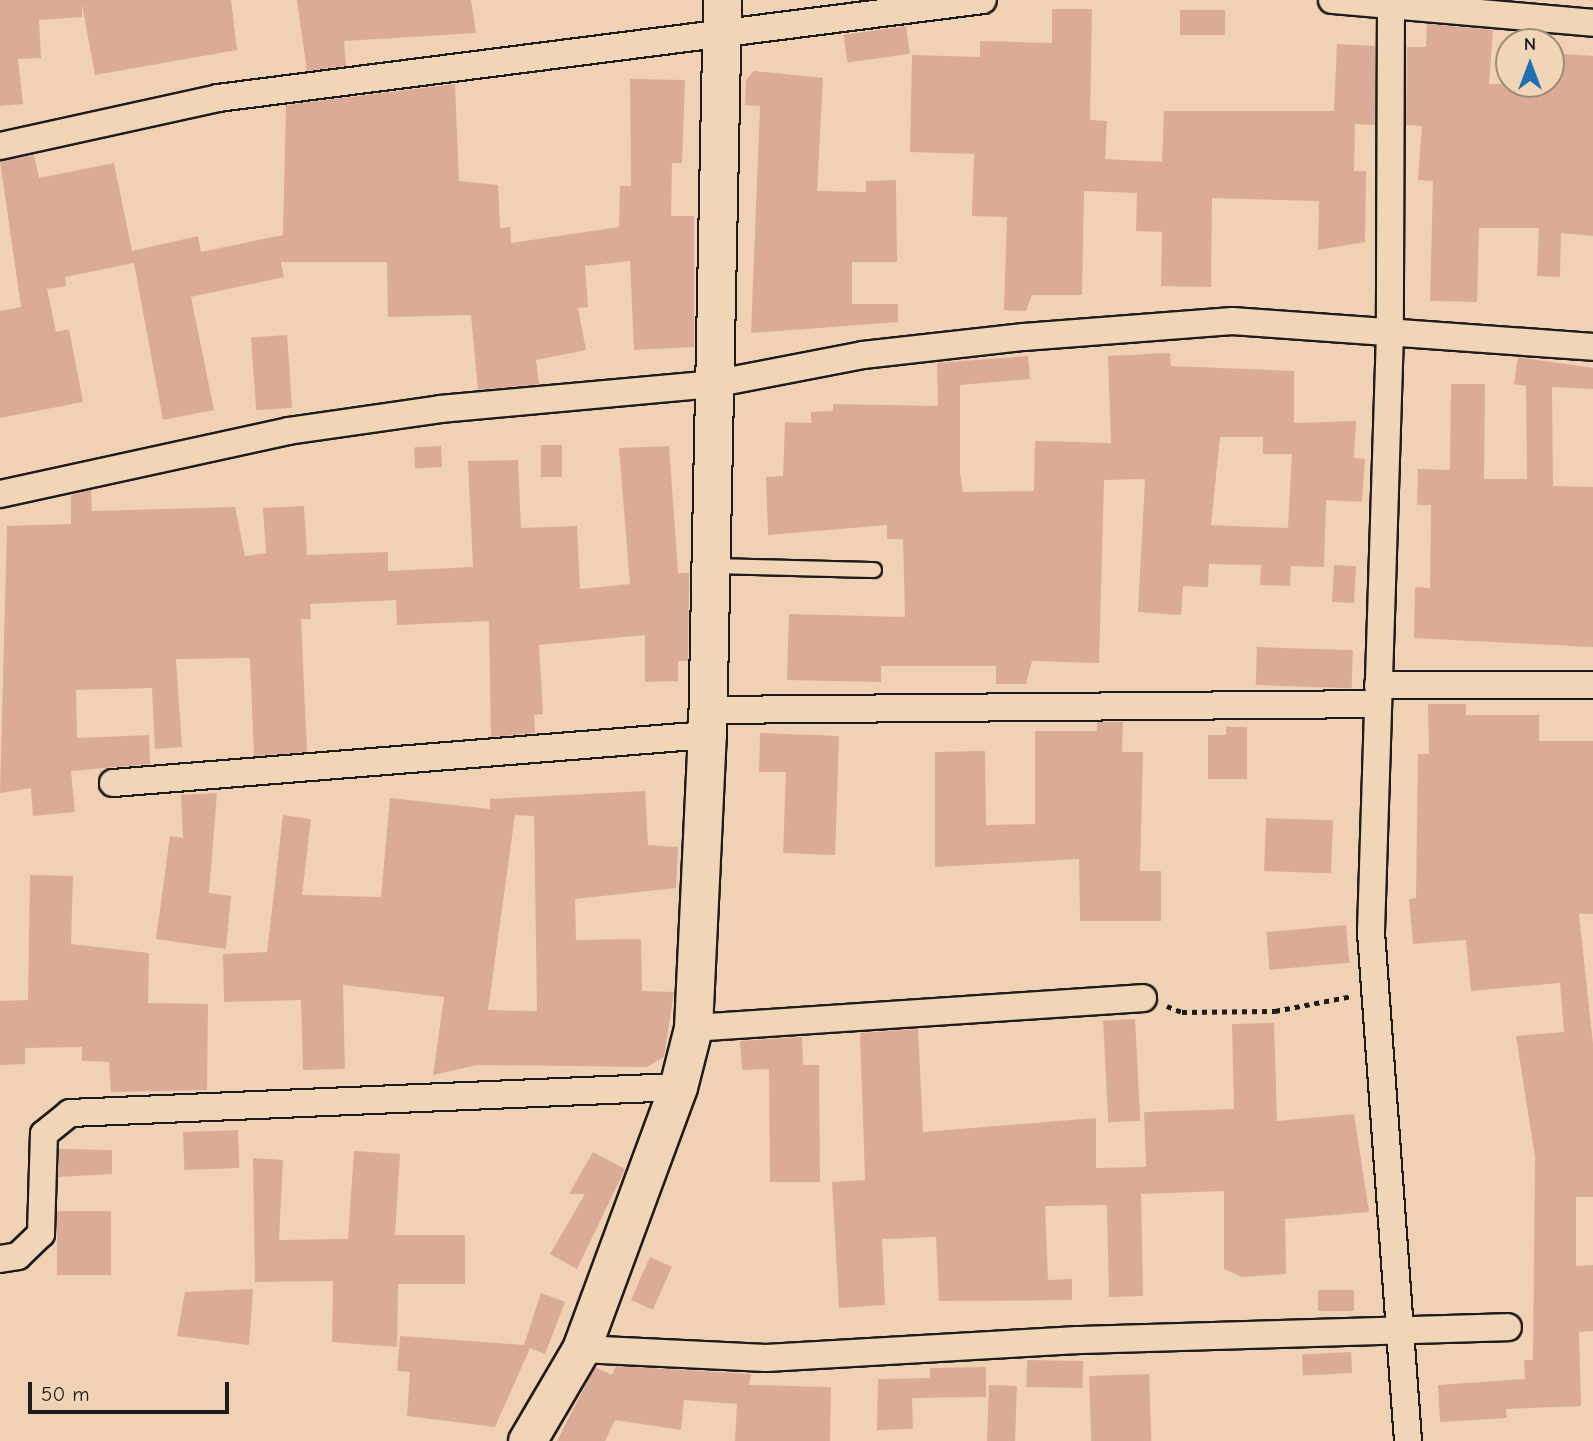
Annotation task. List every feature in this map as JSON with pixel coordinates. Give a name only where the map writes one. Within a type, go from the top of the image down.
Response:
[{"type":"street","points":[[527,1441],[580,1349],[678,1087],[693,1028],[708,722],[718,38],[722,0]]},
{"type":"street","points":[[0,146],[218,98],[718,38],[984,0]]},
{"type":"street","points":[[1332,0],[1391,2],[1593,23]]},
{"type":"street","points":[[1391,2],[1390,332],[1378,694],[1374,991],[1402,1329],[1408,1441]]},
{"type":"street","points":[[0,494],[288,431],[440,409],[713,384],[863,355],[1232,321],[1593,347]]},
{"type":"street","points":[[113,783],[708,722],[1593,685]]},
{"type":"street","points":[[693,1028],[1143,998]]},
{"type":"street","points":[[0,1259],[18,1256],[41,1234],[44,1134],[70,1113],[678,1087]]},
{"type":"street","points":[[580,1349],[766,1358],[1402,1329],[1508,1327]]},
{"type":"lane","points":[[710,566],[874,570]]},
{"type":"path","points":[[1143,998],[1182,1012],[1275,1011],[1374,991]]},
{"type":"building","points":[[0,0],[231,0],[237,50],[95,75],[82,4],[82,17],[39,20],[41,58],[18,59],[23,104],[0,106]]},
{"type":"building","points":[[297,0],[471,0],[476,33],[344,41],[346,66],[307,71]]},
{"type":"building","points":[[1052,9],[1092,9],[1090,120],[1107,121],[1105,159],[1162,162],[1164,111],[1334,111],[1337,44],[1375,46],[1375,125],[1355,124],[1354,171],[1366,171],[1365,242],[1318,250],[1319,201],[1212,198],[1211,287],[1161,286],[1162,232],[1136,231],[1137,193],[1084,191],[1082,295],[1032,295],[1026,311],[1004,310],[1007,217],[972,216],[974,154],[910,152],[912,55],[980,57],[980,41],[1052,43]]},
{"type":"building","points":[[1180,10],[1225,10],[1225,35],[1180,35]]},
{"type":"building","points":[[1427,24],[1493,30],[1489,84],[1495,84],[1495,98],[1565,98],[1565,54],[1593,56],[1593,236],[1561,233],[1560,277],[1537,276],[1539,228],[1479,228],[1477,302],[1430,301],[1433,181],[1418,180],[1422,126],[1406,125],[1407,47],[1426,47]]},
{"type":"building","points":[[906,26],[910,54],[848,62],[844,35]]},
{"type":"building","points":[[754,71],[823,78],[817,191],[866,192],[866,181],[896,180],[897,262],[852,262],[852,304],[898,304],[898,322],[751,333],[760,106],[745,105],[746,80]]},
{"type":"building","points":[[630,79],[685,80],[682,163],[672,163],[671,216],[694,216],[694,347],[634,350],[630,261],[585,266],[588,307],[578,308],[586,350],[536,360],[539,384],[478,390],[471,315],[388,317],[387,262],[281,262],[284,277],[191,297],[214,410],[163,420],[134,263],[65,277],[66,286],[47,289],[56,332],[69,329],[83,402],[0,418],[0,311],[21,307],[0,161],[34,155],[39,178],[114,163],[132,251],[198,236],[201,252],[283,235],[286,105],[455,84],[459,181],[498,185],[500,228],[510,227],[511,243],[619,227],[620,186],[631,186]]},
{"type":"building","points":[[287,335],[292,408],[256,410],[251,338]]},
{"type":"building","points":[[1170,353],[1171,366],[1294,371],[1294,423],[1356,421],[1354,458],[1365,459],[1362,502],[1326,500],[1324,567],[1291,566],[1290,586],[1260,585],[1261,565],[1209,564],[1208,587],[1183,586],[1181,615],[1138,612],[1145,479],[1104,480],[1099,663],[1032,661],[1026,684],[996,684],[996,666],[881,666],[881,682],[787,680],[789,614],[905,617],[903,539],[887,539],[887,525],[768,535],[766,477],[783,476],[785,422],[811,423],[811,412],[833,411],[833,404],[938,406],[937,363],[1028,356],[1030,379],[960,385],[960,472],[963,492],[1034,491],[1035,441],[1111,443],[1108,356]],"holes":[[[1220,437],[1263,437],[1263,454],[1292,454],[1288,528],[1211,525]]]},
{"type":"building","points":[[1518,357],[1593,368],[1593,389],[1552,387],[1553,486],[1593,487],[1593,647],[1414,638],[1415,587],[1430,588],[1431,505],[1417,505],[1418,469],[1450,470],[1451,384],[1485,384],[1484,479],[1527,479],[1526,386],[1514,384]]},
{"type":"building","points":[[541,445],[562,445],[562,477],[541,477]]},
{"type":"building","points":[[441,446],[442,467],[415,468],[414,447]]},
{"type":"building","points":[[669,446],[678,573],[689,573],[688,661],[678,661],[678,681],[645,682],[645,635],[539,645],[543,714],[534,715],[535,733],[491,737],[489,621],[397,625],[396,600],[310,604],[311,619],[301,619],[307,752],[254,756],[250,658],[176,659],[182,747],[155,749],[152,688],[76,690],[77,738],[149,735],[150,764],[71,771],[75,812],[33,816],[31,788],[0,793],[7,526],[71,524],[71,495],[91,490],[92,511],[235,507],[245,556],[266,553],[263,508],[304,506],[307,555],[388,552],[388,571],[473,567],[468,461],[518,460],[521,528],[577,526],[580,589],[630,584],[619,448]]},
{"type":"building","points":[[1334,565],[1356,566],[1354,603],[1332,602]]},
{"type":"building","points":[[1257,647],[1353,650],[1352,688],[1256,685]]},
{"type":"building","points":[[1428,704],[1466,704],[1466,715],[1539,715],[1539,741],[1593,741],[1593,914],[1579,914],[1593,1044],[1593,1197],[1576,1197],[1576,1266],[1593,1265],[1593,1331],[1579,1332],[1581,1406],[1506,1409],[1507,1418],[1440,1422],[1438,1385],[1525,1379],[1524,1360],[1533,1360],[1535,1157],[1516,1036],[1564,1032],[1560,983],[1471,991],[1466,940],[1413,944],[1409,899],[1416,898],[1418,754],[1429,754]]},
{"type":"building","points":[[1097,722],[1123,722],[1122,752],[1143,752],[1140,871],[1161,871],[1161,921],[1080,921],[1079,859],[935,867],[935,752],[985,751],[986,825],[1035,824],[1035,731],[1097,731]]},
{"type":"building","points":[[1226,727],[1247,727],[1247,779],[1208,779],[1208,735],[1226,735]]},
{"type":"building","points":[[760,733],[839,736],[835,855],[783,853],[786,772],[759,772]]},
{"type":"building","points":[[645,791],[648,845],[678,847],[676,888],[575,899],[576,940],[641,939],[642,991],[674,992],[664,1057],[647,1067],[477,1065],[433,1075],[444,997],[343,985],[345,1069],[303,1070],[301,1000],[224,1002],[223,954],[267,952],[283,815],[311,819],[302,895],[381,897],[390,798],[490,809],[490,799]],"holes":[[[515,815],[534,816],[537,1011],[488,1010]]]},
{"type":"building","points":[[217,793],[209,893],[231,896],[226,949],[156,939],[170,836],[183,838],[181,795]]},
{"type":"building","points":[[1266,818],[1333,820],[1331,873],[1264,871]]},
{"type":"building","points":[[30,875],[73,876],[71,944],[149,953],[148,1003],[208,1004],[207,1090],[111,1092],[109,1062],[82,1061],[82,1047],[25,1048],[25,1064],[0,1065],[0,1001],[28,1000]]},
{"type":"building","points":[[1346,925],[1349,963],[1270,970],[1266,932]]},
{"type":"building","points":[[1135,1019],[1140,1121],[1108,1123],[1103,1021]]},
{"type":"building","points":[[1274,1023],[1277,1121],[1354,1114],[1369,1212],[1285,1219],[1286,1274],[1242,1277],[1224,1269],[1224,1191],[1141,1194],[1143,1296],[1109,1297],[1107,1205],[1045,1206],[1048,1280],[1072,1279],[1072,1300],[939,1301],[936,1237],[882,1239],[885,1305],[839,1308],[832,1182],[865,1180],[860,1033],[918,1029],[923,1132],[1096,1118],[1096,1168],[1146,1167],[1144,1112],[1234,1109],[1232,1024]]},
{"type":"building","points":[[802,1037],[803,1065],[819,1065],[820,1182],[770,1182],[769,1069],[742,1070],[740,1041]]},
{"type":"building","points":[[238,1130],[239,1168],[184,1170],[183,1132]]},
{"type":"building","points":[[59,1149],[112,1150],[112,1174],[58,1177]]},
{"type":"building","points":[[354,1151],[400,1154],[395,1235],[465,1235],[465,1284],[398,1284],[397,1347],[332,1342],[333,1281],[255,1282],[253,1158],[283,1160],[279,1240],[348,1239]]},
{"type":"building","points":[[593,1152],[625,1169],[577,1269],[550,1254],[585,1194],[569,1194]]},
{"type":"building","points":[[57,1211],[111,1211],[111,1275],[57,1275]]},
{"type":"building","points":[[650,1257],[672,1267],[653,1310],[631,1300]]},
{"type":"building","points":[[253,1289],[249,1345],[177,1336],[185,1292]]},
{"type":"building","points":[[1318,1290],[1354,1290],[1354,1311],[1318,1311]]},
{"type":"building","points":[[541,1293],[565,1302],[545,1354],[530,1348],[495,1427],[407,1416],[410,1372],[397,1371],[400,1336],[524,1345]]},
{"type":"building","points":[[1351,1352],[1352,1373],[1303,1376],[1302,1355]]},
{"type":"building","points":[[1027,1360],[1083,1361],[1083,1388],[1027,1387]]},
{"type":"building","points":[[616,1366],[751,1374],[749,1385],[831,1387],[830,1441],[735,1441],[737,1404],[684,1400],[681,1430],[615,1420],[605,1441],[557,1441],[595,1367],[612,1375]]},
{"type":"building","points":[[986,1367],[986,1397],[912,1398],[913,1429],[877,1430],[878,1379],[930,1378],[930,1368]]},
{"type":"building","points":[[1149,1374],[1151,1441],[1091,1441],[1089,1376]]},
{"type":"building","points":[[989,1385],[1017,1386],[1015,1441],[987,1441]]}]
